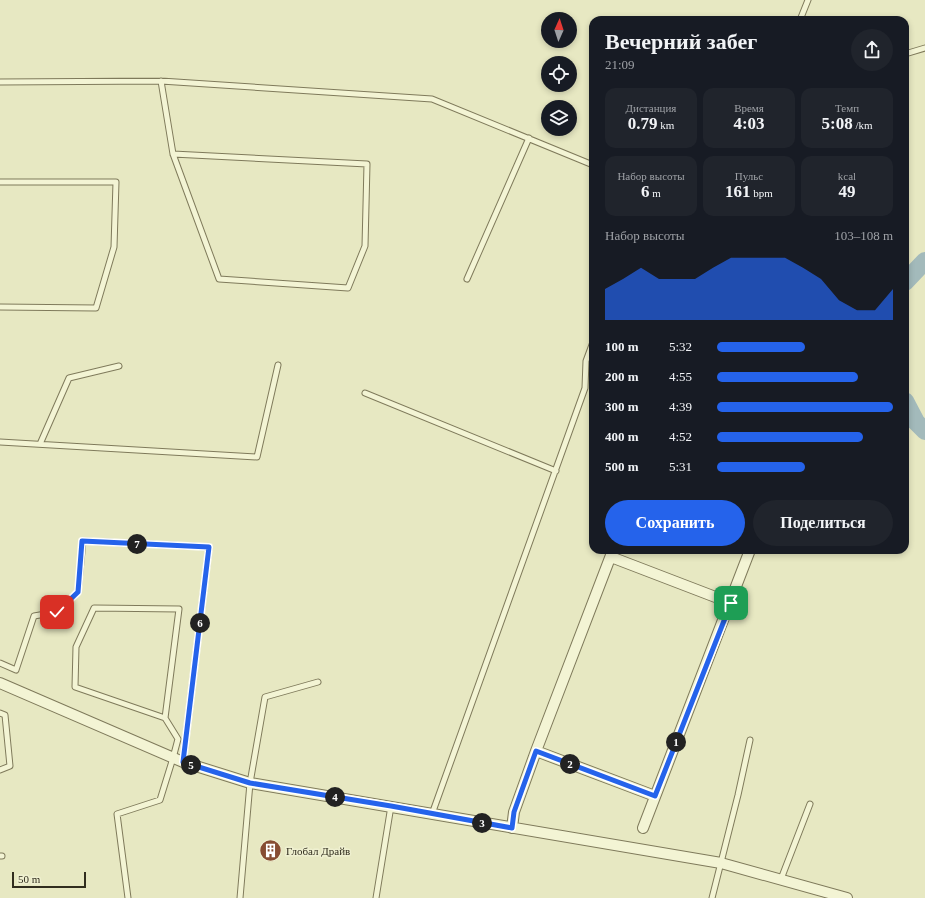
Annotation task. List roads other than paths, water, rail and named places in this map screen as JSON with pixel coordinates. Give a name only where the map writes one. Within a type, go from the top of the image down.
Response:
[{"type":"street","points":[[512,828],[514,812],[536,751],[612,554]]},
{"type":"street","points":[[614,554],[731,603]]},
{"type":"street","points":[[643,828],[731,603],[749,554]]},
{"type":"street","points":[[0,683],[178,760],[250,783],[721,863],[847,898]]},
{"type":"street","points":[[536,751],[655,796]]},
{"type":"lane","points":[[802,16],[808,0]]},
{"type":"lane","points":[[909,53],[925,48]]},
{"type":"lane","points":[[0,82],[161,81],[432,99],[589,163]]},
{"type":"lane","points":[[161,81],[172,154],[219,279],[348,288],[365,246],[367,164],[172,154]]},
{"type":"lane","points":[[467,279],[529,138]]},
{"type":"lane","points":[[0,182],[116,182],[114,247],[96,308],[0,307]]},
{"type":"lane","points":[[432,814],[585,388],[586,361],[589,353]]},
{"type":"lane","points":[[0,442],[258,457],[278,365]]},
{"type":"lane","points":[[40,444],[70,378],[119,366]]},
{"type":"lane","points":[[366,393],[556,471]]},
{"type":"lane","points":[[0,663],[16,670],[34,616],[57,612],[78,592],[82,541],[209,547],[178,760],[160,800],[117,814],[128,898]]},
{"type":"lane","points":[[165,718],[178,609],[94,608],[76,647],[75,687],[165,718],[178,738],[178,760]]},
{"type":"lane","points":[[240,898],[250,783],[265,697],[318,682]]},
{"type":"lane","points":[[0,713],[5,715],[10,766],[0,770]]},
{"type":"lane","points":[[712,898],[750,740]]},
{"type":"lane","points":[[781,879],[810,804]]},
{"type":"lane","points":[[376,898],[391,806]]},
{"type":"waterway","points":[[909,278],[925,261]]},
{"type":"waterway","points":[[909,409],[916,422],[925,431]]},
{"type":"place","name":"Глобал Драйв","points":[[271,851]]}]
